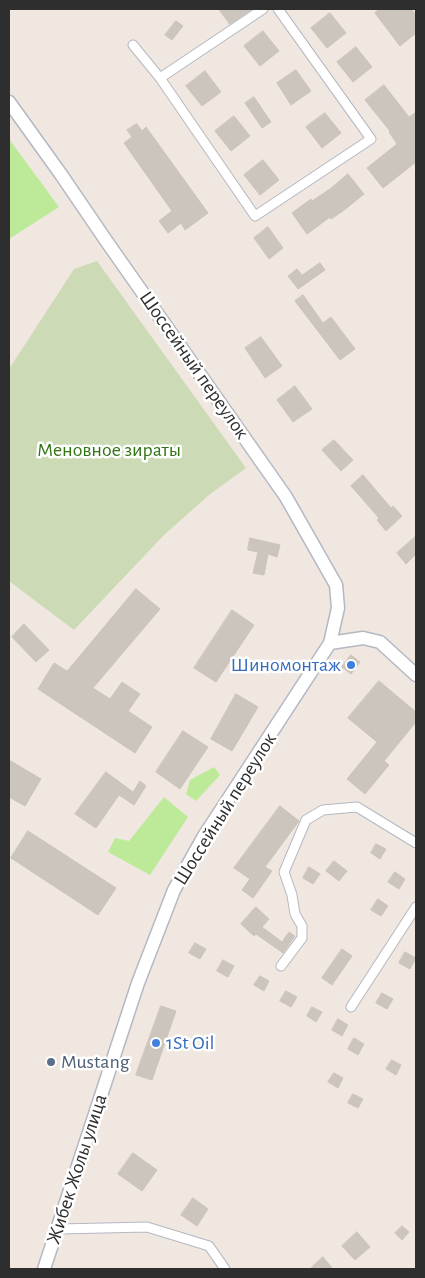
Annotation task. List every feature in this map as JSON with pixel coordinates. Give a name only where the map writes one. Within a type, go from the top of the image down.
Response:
[{"type":"main road","name":"Шоссейный переулок","points":[[9,102],[286,497],[336,585],[338,608],[330,643],[204,836],[174,890],[138,983]]},
{"type":"main road","points":[[330,643],[364,638],[380,642],[416,676]]},
{"type":"main road","name":"Жибек Жолы улица","points":[[44,1269],[138,983]]},
{"type":"street","points":[[160,78],[263,9]]},
{"type":"street","points":[[133,44],[160,78],[255,216],[371,139],[278,9]]},
{"type":"street","points":[[281,966],[302,938],[302,926],[295,914],[292,895],[284,872],[306,820],[323,810],[357,807],[416,843]]},
{"type":"street","points":[[351,1006],[416,907]]},
{"type":"street","points":[[58,1228],[147,1227],[209,1246],[225,1269]]},
{"type":"green space","points":[[9,139],[59,207],[9,239]]},
{"type":"green space","name":"Меновное зираты","points":[[97,261],[246,468],[209,495],[164,535],[74,630],[9,581],[9,369],[74,269]]},
{"type":"green space","points":[[214,767],[220,775],[196,801],[186,794],[190,780]]},
{"type":"green space","points":[[164,797],[188,817],[150,875],[108,852],[115,838],[129,841]]},
{"type":"building","points":[[219,9],[252,9],[230,24]]},
{"type":"building","points":[[380,9],[411,9],[416,15],[416,33],[400,46],[375,13]]},
{"type":"building","points":[[330,13],[346,33],[327,48],[311,28]]},
{"type":"building","points":[[176,21],[183,26],[172,40],[165,35]]},
{"type":"building","points":[[263,31],[279,51],[260,66],[244,46]]},
{"type":"building","points":[[356,47],[372,67],[353,82],[337,62]]},
{"type":"building","points":[[296,70],[311,91],[291,105],[277,83]]},
{"type":"building","points":[[205,71],[221,92],[202,106],[186,86]]},
{"type":"building","points":[[384,85],[409,117],[416,112],[416,162],[383,188],[367,168],[397,144],[390,131],[365,100]]},
{"type":"building","points":[[254,97],[271,122],[262,128],[245,103]]},
{"type":"building","points":[[325,113],[341,133],[322,148],[306,127]]},
{"type":"building","points":[[234,116],[250,136],[231,151],[215,131]]},
{"type":"building","points":[[137,124],[142,131],[146,127],[208,213],[185,230],[181,223],[168,233],[159,221],[172,211],[124,143],[132,137],[127,130]]},
{"type":"building","points":[[263,160],[279,180],[260,195],[244,175]]},
{"type":"building","points":[[348,174],[364,194],[343,211],[331,219],[330,217],[307,234],[292,213],[311,199],[312,201],[330,189]]},
{"type":"building","points":[[268,227],[283,248],[269,259],[254,238]]},
{"type":"building","points":[[320,263],[325,270],[298,289],[288,276],[297,269],[302,275]]},
{"type":"building","points":[[303,295],[323,323],[331,317],[355,349],[340,360],[295,301]]},
{"type":"building","points":[[261,337],[282,366],[265,378],[245,348]]},
{"type":"building","points":[[295,386],[312,409],[293,422],[277,400]]},
{"type":"building","points":[[334,440],[353,460],[341,471],[322,450]]},
{"type":"building","points":[[363,475],[391,508],[393,506],[402,516],[386,531],[377,520],[379,518],[351,486]]},
{"type":"building","points":[[416,536],[416,554],[406,564],[397,553]]},
{"type":"building","points":[[250,538],[280,545],[277,557],[268,554],[264,575],[253,573],[258,552],[248,550]]},
{"type":"building","points":[[136,589],[160,609],[93,688],[110,699],[122,682],[140,694],[128,711],[152,727],[135,753],[38,689],[54,663],[67,671]]},
{"type":"building","points":[[232,610],[254,625],[216,682],[194,668]]},
{"type":"building","points":[[24,624],[49,650],[36,662],[12,637]]},
{"type":"building","name":"Шиномонтаж","points":[[351,655],[360,662],[351,674],[342,667]]},
{"type":"building","points":[[379,681],[416,712],[416,722],[384,761],[389,765],[365,794],[347,779],[377,742],[348,718]]},
{"type":"building","points":[[236,694],[258,707],[232,751],[211,739]]},
{"type":"building","points":[[183,731],[208,747],[180,789],[156,772]]},
{"type":"building","points":[[9,760],[41,779],[25,806],[9,797]]},
{"type":"building","points":[[106,772],[133,792],[140,781],[146,786],[134,805],[119,795],[96,828],[75,814]]},
{"type":"building","points":[[280,806],[299,821],[265,867],[272,871],[253,898],[242,890],[250,879],[234,868]]},
{"type":"building","points":[[28,831],[116,888],[98,915],[11,858]]},
{"type":"building","points":[[376,844],[386,849],[380,859],[371,853]]},
{"type":"building","points":[[334,861],[347,871],[339,881],[326,871]]},
{"type":"building","points":[[309,867],[320,874],[313,884],[303,878]]},
{"type":"building","points":[[395,872],[405,879],[399,889],[388,882]]},
{"type":"building","points":[[378,899],[388,906],[381,916],[371,910]]},
{"type":"building","points":[[256,907],[269,919],[262,927],[282,942],[289,932],[295,936],[283,953],[256,934],[254,936],[241,924]]},
{"type":"building","points":[[195,943],[206,949],[200,959],[189,953]]},
{"type":"building","points":[[342,949],[352,956],[332,985],[322,978]]},
{"type":"building","points":[[405,952],[416,958],[410,969],[399,963]]},
{"type":"building","points":[[223,960],[234,966],[228,977],[217,971]]},
{"type":"building","points":[[260,976],[269,981],[264,991],[254,985]]},
{"type":"building","points":[[286,991],[297,997],[291,1007],[280,1001]]},
{"type":"building","points":[[382,993],[393,999],[387,1009],[376,1003]]},
{"type":"building","name":"1St Oil","points":[[161,1006],[176,1011],[152,1080],[136,1075]]},
{"type":"building","points":[[312,1007],[322,1012],[316,1022],[307,1016]]},
{"type":"building","points":[[338,1019],[348,1025],[342,1036],[332,1030]]},
{"type":"building","points":[[354,1038],[364,1044],[358,1055],[348,1049]]},
{"type":"building","points":[[392,1060],[401,1065],[396,1075],[386,1069]]},
{"type":"building","points":[[334,1073],[343,1078],[338,1088],[328,1082]]},
{"type":"building","points":[[353,1094],[363,1099],[358,1108],[348,1103]]},
{"type":"building","points":[[133,1153],[157,1170],[142,1191],[118,1174]]},
{"type":"building","points":[[193,1198],[208,1209],[197,1226],[181,1215]]},
{"type":"building","points":[[402,1226],[409,1232],[402,1240],[395,1233]]},
{"type":"building","points":[[357,1232],[370,1247],[355,1260],[342,1246]]},
{"type":"building","points":[[323,1257],[333,1269],[310,1269]]},
{"type":"place","name":"Шиномонтаж","points":[[351,665]]},
{"type":"place","name":"1St Oil","points":[[156,1043]]},
{"type":"place","name":"Mustang","points":[[51,1062]]}]
